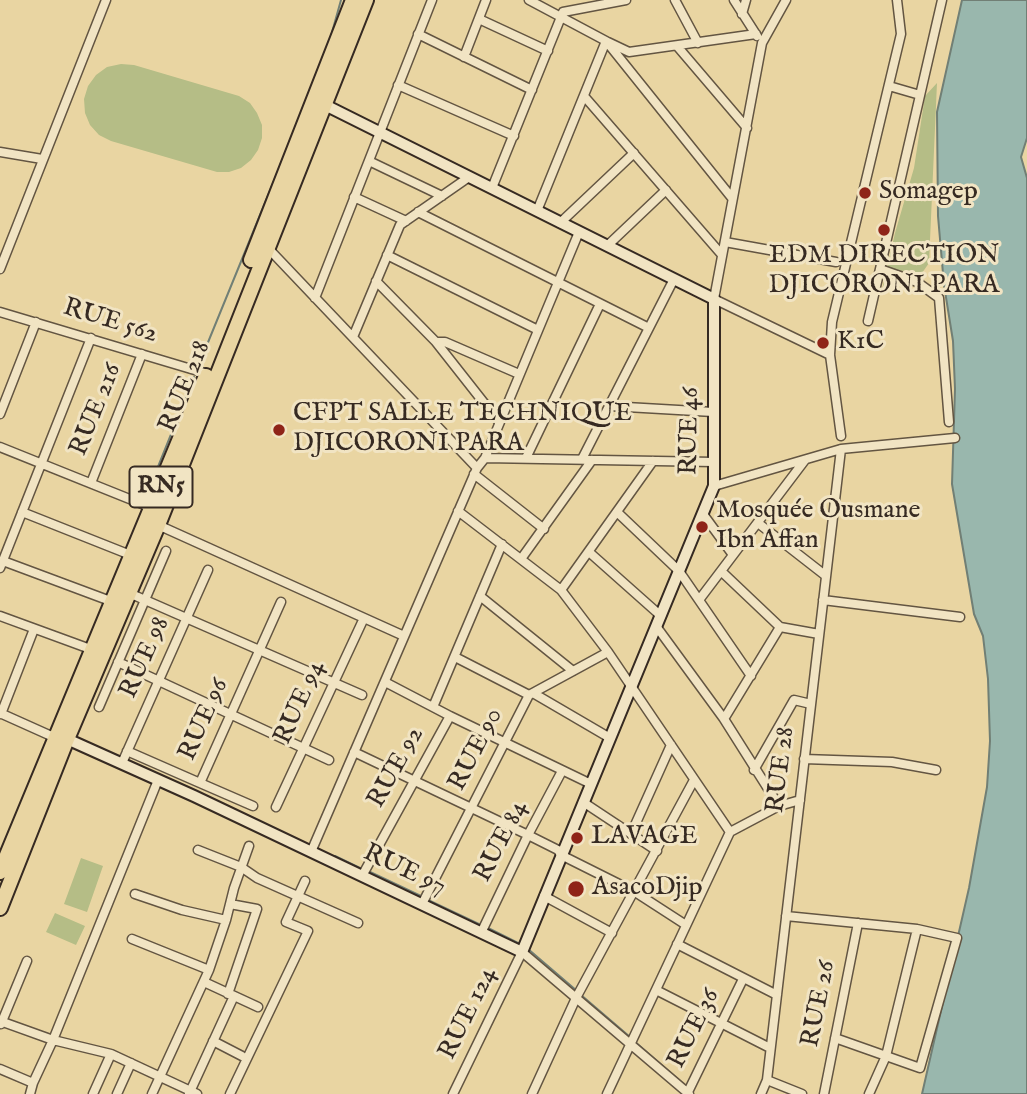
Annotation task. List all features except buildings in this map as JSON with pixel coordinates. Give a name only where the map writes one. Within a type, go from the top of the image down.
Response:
[{"type":"highway","name":"RN5","points":[[318,102],[353,0]]},
{"type":"highway","name":"RUE 218","points":[[0,872],[158,525],[212,376],[318,102],[366,0]]},
{"type":"highway","name":"RUE 218","points":[[0,908],[93,650],[152,508],[267,247],[318,102]]},
{"type":"street","points":[[0,269],[106,0]]},
{"type":"street","points":[[315,298],[432,0]]},
{"type":"street","points":[[464,57],[486,0]]},
{"type":"street","points":[[529,0],[629,52],[756,34]]},
{"type":"street","points":[[492,188],[564,12],[626,0]]},
{"type":"street","points":[[675,0],[698,43]]},
{"type":"street","points":[[734,0],[762,43]]},
{"type":"street","points":[[742,14],[746,0]]},
{"type":"street","name":"RUE 46","points":[[522,952],[714,486],[715,299],[762,43],[786,0]]},
{"type":"street","points":[[841,436],[830,355],[832,322],[901,34],[897,0]]},
{"type":"street","points":[[868,321],[942,0]]},
{"type":"street","points":[[479,19],[548,51]]},
{"type":"street","points":[[418,34],[532,90]]},
{"type":"street","points":[[537,211],[606,41]]},
{"type":"street","points":[[606,41],[732,198]]},
{"type":"street","points":[[677,46],[747,128]]},
{"type":"street","points":[[398,85],[514,136]]},
{"type":"street","points":[[889,86],[920,95]]},
{"type":"street","points":[[583,96],[722,255]]},
{"type":"street","points":[[318,102],[830,355]]},
{"type":"street","points":[[0,152],[42,159]]},
{"type":"street","points":[[561,223],[634,153]]},
{"type":"street","points":[[369,161],[442,196]]},
{"type":"street","points":[[353,337],[400,225],[469,177]]},
{"type":"street","points":[[607,246],[666,190]]},
{"type":"street","points":[[354,197],[406,220]]},
{"type":"street","points":[[418,212],[649,328]]},
{"type":"street","points":[[311,852],[475,471],[485,458],[579,232]]},
{"type":"street","points":[[725,242],[836,262]]},
{"type":"street","points":[[267,247],[475,471],[544,530]]},
{"type":"street","points":[[387,255],[538,330]]},
{"type":"street","points":[[880,269],[917,282],[939,298],[949,422]]},
{"type":"street","points":[[582,459],[674,279]]},
{"type":"street","points":[[376,281],[436,342],[499,422]]},
{"type":"street","points":[[526,458],[600,304]]},
{"type":"street","name":"RUE 562","points":[[0,312],[212,376]]},
{"type":"street","points":[[0,414],[36,322]]},
{"type":"street","points":[[91,338],[1,564],[113,602]]},
{"type":"street","points":[[436,342],[446,342],[519,374]]},
{"type":"street","name":"RUE 216","points":[[91,483],[142,354]]},
{"type":"street","points":[[609,406],[713,412]]},
{"type":"street","points":[[714,486],[841,449],[956,438]]},
{"type":"street","points":[[0,447],[152,508]]},
{"type":"street","name":"RUE 28","points":[[761,1094],[767,1080],[771,1048],[841,449]]},
{"type":"street","points":[[485,458],[713,462]]},
{"type":"street","points":[[521,559],[592,460]]},
{"type":"street","points":[[699,600],[805,460]]},
{"type":"street","points":[[561,590],[653,461]]},
{"type":"street","points":[[458,511],[561,590],[608,652],[730,832]]},
{"type":"street","points":[[22,512],[133,556]]},
{"type":"street","points":[[617,512],[679,571],[751,676]]},
{"type":"street","points":[[702,514],[733,555]]},
{"type":"street","points":[[758,523],[826,576]]},
{"type":"street","points":[[158,525],[404,636]]},
{"type":"street","points":[[433,708],[502,544]]},
{"type":"street","points":[[99,707],[166,551]]},
{"type":"street","points":[[589,552],[659,621],[779,806]]},
{"type":"street","name":"RUE 98","points":[[122,763],[208,570]]},
{"type":"street","points":[[721,571],[779,627],[819,634]]},
{"type":"street","points":[[129,593],[362,695]]},
{"type":"street","points":[[480,596],[573,671]]},
{"type":"street","points":[[823,600],[960,617]]},
{"type":"street","name":"RUE 96","points":[[127,751],[200,783],[281,602]]},
{"type":"street","points":[[0,616],[93,650]]},
{"type":"street","name":"RUE 94","points":[[276,807],[364,618]]},
{"type":"street","points":[[724,719],[779,627]]},
{"type":"street","points":[[34,629],[0,713],[61,739]]},
{"type":"street","name":"RUE 90","points":[[424,900],[531,694],[608,652]]},
{"type":"street","points":[[455,657],[531,694],[610,738]]},
{"type":"street","points":[[118,662],[229,716],[330,760]]},
{"type":"street","points":[[384,682],[591,784]]},
{"type":"street","points":[[754,770],[794,700],[811,704]]},
{"type":"street","name":"RUE 92","points":[[364,872],[450,716]]},
{"type":"street","name":"RUE 97","points":[[61,739],[122,763],[311,852],[364,872],[483,927],[522,952],[688,1094]]},
{"type":"street","points":[[631,834],[671,745]]},
{"type":"street","points":[[354,752],[558,850],[561,855],[635,892],[686,925]]},
{"type":"street","points":[[804,760],[892,762],[936,770]]},
{"type":"street","name":"RUE 84","points":[[483,927],[562,771]]},
{"type":"street","points":[[532,1094],[576,998],[694,779]]},
{"type":"street","points":[[30,1094],[158,780]]},
{"type":"street","points":[[200,783],[253,806]]},
{"type":"street","points":[[607,1094],[730,832],[779,806],[800,800]]},
{"type":"street","points":[[583,802],[657,851]]},
{"type":"street","points":[[152,1094],[209,970],[249,846]]},
{"type":"street","points":[[198,850],[241,867],[257,878],[358,923]]},
{"type":"street","points":[[230,1094],[308,931],[286,922],[305,881]]},
{"type":"street","points":[[135,894],[182,910],[226,920]]},
{"type":"street","points":[[544,896],[612,933]]},
{"type":"street","points":[[27,961],[1,1023],[53,1040],[111,1054],[192,1093],[231,995],[257,909],[230,904]]},
{"type":"street","points":[[786,916],[917,929],[957,938],[919,1068],[835,1038]]},
{"type":"street","name":"RUE 26","points":[[824,1094],[858,923]]},
{"type":"street","points":[[869,1094],[886,1056],[917,929]]},
{"type":"street","points":[[132,939],[209,970]]},
{"type":"street","points":[[677,944],[743,979]]},
{"type":"street","name":"RUE 124","points":[[453,1094],[522,952]]},
{"type":"street","name":"RUE 36","points":[[688,1094],[743,979],[777,995]]},
{"type":"street","points":[[204,982],[258,1007]]},
{"type":"street","points":[[656,990],[771,1048]]},
{"type":"street","points":[[213,1041],[242,1056]]},
{"type":"street","points":[[93,1094],[111,1054]]},
{"type":"street","points":[[117,1094],[131,1063]]},
{"type":"street","points":[[0,1069],[33,1083]]},
{"type":"street","points":[[767,1080],[802,1094]]},
{"type":"green space","points":[[134,65],[239,96],[250,103],[262,125],[258,150],[241,168],[217,172],[111,141],[99,135],[90,125],[85,113],[84,99],[88,86],[96,75],[107,67]]},
{"type":"green space","points":[[937,83],[929,263],[922,273],[882,290],[914,168],[925,96]]},
{"type":"green space","points":[[81,858],[103,866],[87,912],[64,904]]},
{"type":"green space","points":[[55,913],[85,926],[76,945],[46,932]]},
{"type":"water","points":[[962,0],[1027,0],[1027,138],[1021,157],[1027,178],[1027,1094],[922,1094],[969,888],[987,787],[990,741],[988,679],[983,636],[974,614],[952,484],[955,389],[953,341],[944,285],[938,216],[937,112]]},
{"type":"waterway","points":[[331,36],[341,0]]},
{"type":"waterway","points":[[202,357],[287,149]]},
{"type":"waterway","points":[[153,479],[194,377]]},
{"type":"waterway","points":[[335,856],[362,869]]},
{"type":"waterway","points":[[368,871],[423,897]]},
{"type":"waterway","points":[[428,900],[483,926]]},
{"type":"waterway","points":[[488,928],[520,944]]},
{"type":"waterway","points":[[528,949],[577,991]]},
{"type":"waterway","points":[[581,995],[630,1037]]},
{"type":"waterway","points":[[634,1041],[688,1088]]},
{"type":"place","name":"Somagep","points":[[865,193]]},
{"type":"place","name":"EDM DIRECTION DJICORONI PARA","points":[[884,230]]},
{"type":"place","name":"K1C","points":[[823,343]]},
{"type":"place","name":"CFPT SALLE TECHNIQUE DJICORONI PARA","points":[[279,430]]},
{"type":"place","name":"Mosquée Ousmane Ibn Affan","points":[[702,527]]},
{"type":"place","name":"LAVAGE","points":[[577,838]]},
{"type":"place","name":"AsacoDjip","points":[[576,889]]}]
